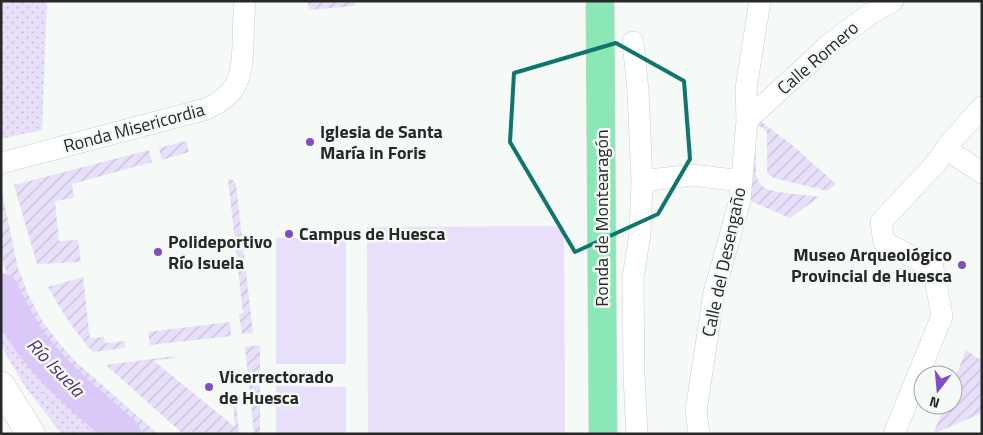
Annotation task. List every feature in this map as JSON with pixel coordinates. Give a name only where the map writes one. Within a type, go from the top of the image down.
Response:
[{"type":"main road","name":"Ronda de Montearagón","points":[[600,1],[603,434]]},
{"type":"main road","points":[[1,386],[31,434]]},
{"type":"street","name":"Ronda Misericordia","points":[[1,163],[206,109],[222,100],[229,94],[237,82],[241,71],[244,1]]},
{"type":"street","name":"Calle del Desengaño","points":[[699,434],[696,411],[714,293],[740,200],[747,120],[746,88],[760,1]]},
{"type":"street","name":"Calle Romero","points":[[747,120],[826,47],[870,14],[893,1]]},
{"type":"street","points":[[633,42],[638,91],[642,181],[640,234],[633,278],[634,376],[637,434]]},
{"type":"street","points":[[894,434],[942,316],[933,268],[884,242],[881,222],[937,162],[982,107]]},
{"type":"street","points":[[948,147],[982,173]]},
{"type":"street","points":[[642,181],[693,175],[741,181]]},
{"type":"highlighted area","points":[[616,43],[684,81],[690,159],[658,214],[575,252],[510,142],[514,73]]},
{"type":"shaded area","points":[[1,1],[47,1],[42,130],[1,139]]},
{"type":"shaded area","points":[[308,1],[354,1],[355,6],[309,10]]},
{"type":"shaded area","points":[[756,118],[791,144],[836,184],[827,191],[770,176],[767,171],[767,132],[756,123]]},
{"type":"shaded area","points":[[755,135],[756,175],[758,181],[765,188],[819,197],[790,218],[748,200]]},
{"type":"shaded area","points":[[186,141],[189,152],[162,160],[159,148]]},
{"type":"shaded area","points":[[149,150],[152,162],[72,184],[74,198],[55,201],[59,241],[78,240],[81,262],[37,264],[14,185]]},
{"type":"shaded area","points":[[228,179],[233,180],[236,184],[253,333],[242,334],[239,314],[243,313]]},
{"type":"shaded area","points":[[1,188],[18,268],[28,294],[41,319],[76,362],[158,434],[141,434],[74,373],[32,326],[4,266],[1,252]]},
{"type":"shaded area","points":[[564,226],[565,434],[368,434],[367,227]]},
{"type":"shaded area","points":[[276,238],[346,238],[346,364],[276,364]]},
{"type":"shaded area","points":[[83,277],[90,338],[104,337],[105,343],[126,341],[124,348],[93,352],[80,337],[48,287]]},
{"type":"shaded area","points":[[1,318],[24,355],[57,390],[105,434],[62,434],[26,388],[1,346]]},
{"type":"shaded area","points":[[230,322],[231,336],[150,345],[148,332]]},
{"type":"shaded area","points":[[260,345],[260,434],[254,434],[245,347]]},
{"type":"shaded area","points":[[966,350],[982,361],[982,413],[933,434],[941,415],[963,415],[963,365],[960,365]]},
{"type":"shaded area","points":[[174,356],[175,358],[154,361],[235,427],[233,403],[236,403],[239,434],[183,434],[106,365]]},
{"type":"shaded area","points":[[276,386],[346,387],[346,434],[276,434]]},
{"type":"waterway","name":"Río Isuela","points":[[1,290],[25,334],[46,362],[124,434]]},
{"type":"place","name":"Iglesia de Santa María in Foris","points":[[310,142]]},
{"type":"place","name":"Campus de Huesca","points":[[289,234]]},
{"type":"place","name":"Polideportivo Río Isuela","points":[[158,252]]},
{"type":"place","name":"Museo Arqueológico Provincial de Huesca","points":[[962,265]]},
{"type":"place","name":"Vicerrectorado de Huesca","points":[[209,387]]}]
